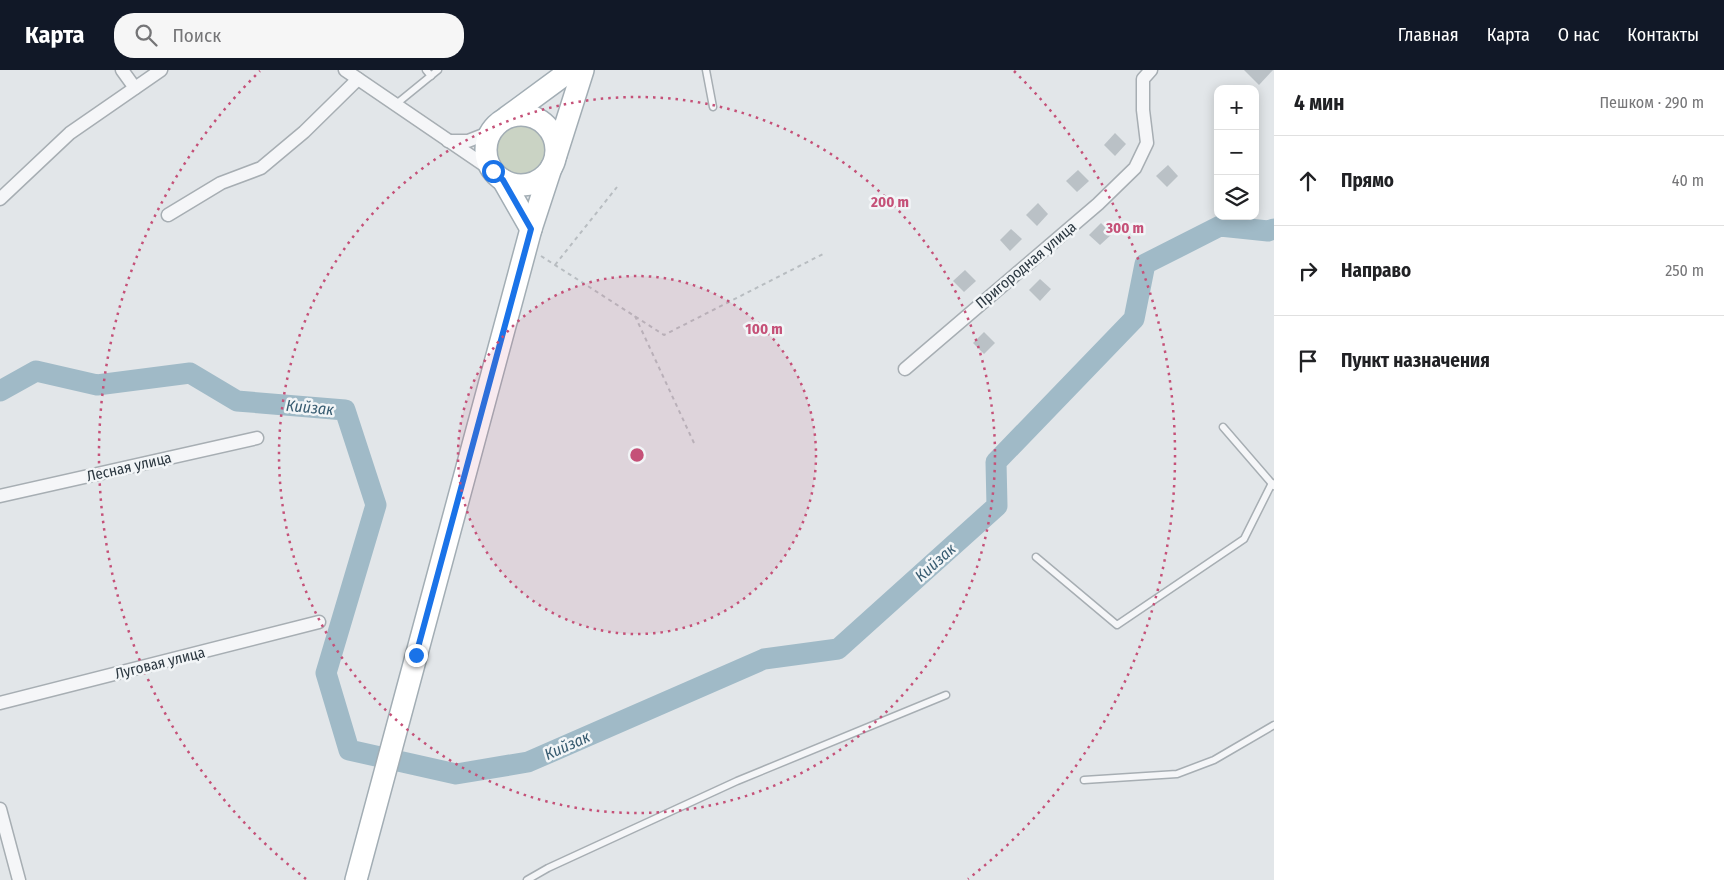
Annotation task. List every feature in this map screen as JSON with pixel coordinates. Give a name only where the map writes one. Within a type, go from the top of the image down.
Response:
[{"type":"main road","points":[[529,238],[498,176],[487,159],[486,145],[496,127],[571,70]]},
{"type":"main road","points":[[356,880],[529,238],[584,70]]},
{"type":"main road","points":[[496,127],[512,116],[526,115],[539,120],[549,129],[555,142],[554,162],[542,178],[530,184],[516,185],[498,176]]},
{"type":"street","points":[[122,70],[135,88]]},
{"type":"street","points":[[0,199],[70,133],[161,70]]},
{"type":"street","points":[[346,70],[498,176]]},
{"type":"street","name":"Пригородная улица","points":[[904,368],[1098,204],[1135,168],[1147,144],[1143,110],[1143,79],[1151,70]]},
{"type":"street","points":[[168,215],[221,183],[262,168],[304,132],[358,79]]},
{"type":"street","points":[[448,141],[468,141],[496,127]]},
{"type":"street","name":"Лесная улица","points":[[0,496],[257,438]]},
{"type":"street","name":"Луговая улица","points":[[0,703],[319,622]]},
{"type":"street","points":[[0,809],[19,880]]},
{"type":"lane","points":[[426,70],[431,76]]},
{"type":"lane","points":[[395,105],[438,70]]},
{"type":"lane","points":[[706,70],[713,106]]},
{"type":"lane","points":[[1036,557],[1117,625],[1244,539],[1273,484],[1222,427]]},
{"type":"lane","points":[[528,880],[548,868],[737,781],[946,695]]},
{"type":"lane","points":[[1084,780],[1177,774],[1214,760],[1274,725]]},
{"type":"path","points":[[555,265],[617,188]]},
{"type":"path","points":[[529,238],[555,265],[664,335],[823,254]]},
{"type":"path","points":[[635,316],[694,443]]},
{"type":"green space","points":[[522,123],[536,127],[544,135],[548,149],[544,163],[536,171],[522,175],[508,171],[500,163],[496,149],[500,135],[508,127]]},
{"type":"building","points":[[1244,70],[1273,70],[1259,85]]},
{"type":"building","points":[[1115,133],[1126,144],[1115,156],[1104,145]]},
{"type":"building","points":[[1168,165],[1178,176],[1167,187],[1156,176]]},
{"type":"building","points":[[1078,170],[1089,181],[1077,192],[1066,181]]},
{"type":"building","points":[[1038,203],[1048,214],[1037,226],[1026,215]]},
{"type":"building","points":[[1101,223],[1112,234],[1100,245],[1089,235]]},
{"type":"building","points":[[1011,229],[1022,239],[1010,251],[1000,240]]},
{"type":"building","points":[[965,270],[976,281],[964,292],[953,281]]},
{"type":"building","points":[[1040,279],[1051,289],[1040,301],[1029,290]]},
{"type":"building","points":[[984,332],[995,343],[984,354],[973,343]]},
{"type":"waterway","name":"Кийзак","points":[[0,391],[36,371],[97,385],[190,373],[237,401],[345,410],[376,505],[326,673],[349,750],[456,774],[528,762],[764,659],[838,649],[997,506],[996,462],[1134,319],[1145,264],[1220,226],[1268,231],[1274,229]]},
{"type":"route","points":[[416,655],[531,229],[503,180],[493,171]]}]
